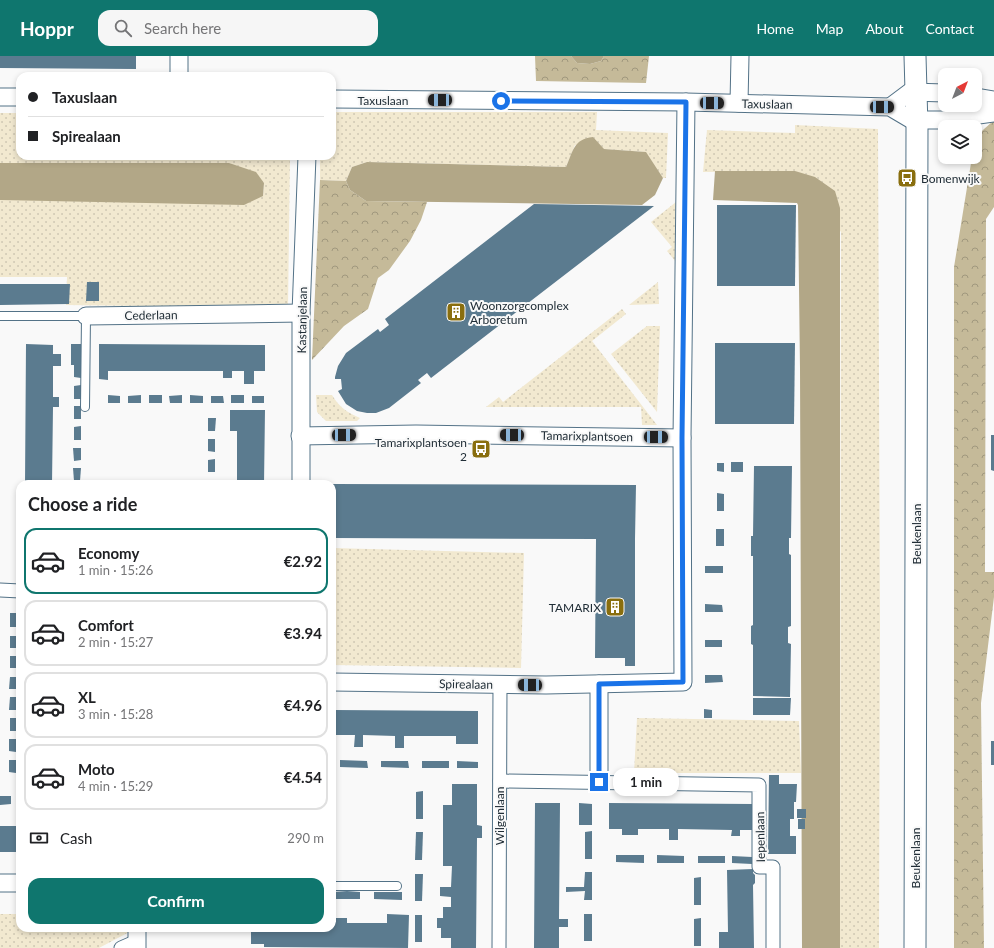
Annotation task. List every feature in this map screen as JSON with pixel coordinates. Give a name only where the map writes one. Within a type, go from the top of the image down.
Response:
[{"type":"street","points":[[179,56],[179,72]]},
{"type":"street","points":[[739,104],[740,56]]},
{"type":"street","name":"Beukenlaan","points":[[915,56],[930,92]]},
{"type":"street","name":"Beukenlaan","points":[[915,948],[923,120],[930,92],[929,56]]},
{"type":"street","points":[[890,107],[910,92],[930,92]]},
{"type":"street","points":[[0,97],[16,97]]},
{"type":"street","points":[[982,98],[994,100]]},
{"type":"street","name":"Taxuslaan","points":[[336,99],[686,102],[890,107],[912,120],[923,120]]},
{"type":"street","points":[[682,438],[686,102]]},
{"type":"street","points":[[923,120],[949,120],[994,112]]},
{"type":"street","name":"Beukenlaan","points":[[923,120],[928,948]]},
{"type":"street","name":"Kastanjelaan","points":[[301,480],[301,313],[307,160]]},
{"type":"street","name":"Cederlaan","points":[[86,316],[301,313]]},
{"type":"street","name":"Tamarixplantsoen","points":[[300,436],[416,434],[682,438]]},
{"type":"street","name":"Spirealaan","points":[[336,682],[599,684],[683,682],[682,438]]},
{"type":"street","points":[[0,590],[16,591]]},
{"type":"street","name":"Wilgenlaan","points":[[498,948],[500,684]]},
{"type":"street","points":[[500,781],[599,782],[599,684]]},
{"type":"street","name":"Iepenlaan","points":[[599,782],[759,785],[759,867],[773,867],[773,948]]},
{"type":"street","points":[[0,883],[16,883]]},
{"type":"street","points":[[121,948],[137,939]]},
{"type":"lane","name":"Cederlaan","points":[[0,316],[86,316]]},
{"type":"lane","points":[[85,408],[86,316]]},
{"type":"lane","points":[[336,886],[397,886]]},
{"type":"shaded area","points":[[571,56],[604,56],[601,61],[590,64],[577,63]]},
{"type":"shaded area","points":[[336,112],[597,112],[596,130],[668,133],[666,178],[663,178],[645,152],[575,145],[566,167],[367,162],[352,167],[346,181],[320,180],[320,160],[336,160]]},
{"type":"shaded area","points":[[0,113],[16,113],[16,160],[290,160],[288,308],[66,305],[67,277],[0,277],[0,200],[263,196],[264,183],[229,163],[0,163]]},
{"type":"shaded area","points":[[795,125],[878,129],[880,626],[879,948],[840,948],[841,232],[795,171],[703,172],[707,130],[795,133]]},
{"type":"shaded area","points":[[593,137],[604,149],[646,152],[663,178],[655,195],[642,205],[366,201],[350,190],[346,181],[352,167],[367,162],[566,167],[572,151],[578,143],[586,138]]},
{"type":"shaded area","points":[[0,163],[229,163],[256,172],[264,183],[263,196],[244,205],[0,200]]},
{"type":"shaded area","points":[[715,171],[795,171],[815,177],[835,191],[840,208],[840,948],[802,948],[798,205],[797,203],[713,200]]},
{"type":"shaded area","points":[[676,202],[675,261],[667,251],[672,247],[651,222]]},
{"type":"shaded area","points":[[658,282],[659,304],[629,305]]},
{"type":"shaded area","points":[[622,309],[626,314],[592,341],[657,425],[642,425],[641,407],[486,407],[499,397],[503,402]]},
{"type":"shaded area","points":[[647,326],[660,326],[657,412],[611,354]]},
{"type":"shaded area","points":[[316,395],[332,395],[344,409],[360,418],[357,421],[326,421],[317,412]]},
{"type":"shaded area","points":[[336,548],[524,553],[521,668],[336,665]]},
{"type":"shaded area","points":[[637,718],[799,721],[801,773],[634,773]]},
{"type":"shaded area","points":[[0,914],[16,914],[16,932],[129,932],[99,948],[0,948]]},
{"type":"green space","points":[[535,56],[571,56],[577,63],[590,64],[601,61],[604,56],[649,56],[646,83],[536,81]]},
{"type":"green space","points":[[994,122],[994,207],[986,219],[985,572],[994,572],[994,597],[981,703],[984,948],[954,948],[954,267],[971,164],[982,164],[983,130]]},
{"type":"green space","points":[[320,180],[346,181],[350,190],[366,201],[427,202],[421,220],[410,241],[389,270],[378,278],[368,309],[344,326],[312,360]]},
{"type":"building","points":[[0,56],[136,56],[136,69],[0,68]]},
{"type":"building","points":[[534,204],[654,206],[431,378],[427,373],[418,380],[421,383],[389,408],[376,413],[367,413],[357,411],[346,404],[338,391],[342,389],[341,379],[335,379],[335,377],[338,366],[346,353],[378,329],[380,332],[389,325],[385,319]]},
{"type":"building","points":[[717,205],[796,205],[795,286],[717,286]]},
{"type":"building","points":[[87,282],[99,282],[99,301],[86,301]]},
{"type":"building","points":[[0,284],[70,284],[69,304],[0,305]]},
{"type":"building","points":[[715,343],[795,343],[794,424],[715,424]]},
{"type":"building","points":[[26,344],[53,345],[53,354],[61,354],[61,366],[53,366],[53,397],[59,397],[59,407],[53,407],[52,480],[25,480]]},
{"type":"building","points":[[71,344],[81,344],[81,378],[74,377],[74,365],[71,365]]},
{"type":"building","points":[[99,344],[265,345],[265,371],[254,371],[254,384],[244,384],[244,371],[232,371],[232,378],[223,378],[223,371],[108,371],[108,380],[99,379]]},
{"type":"building","points":[[81,385],[81,399],[74,399],[74,386]]},
{"type":"building","points":[[108,395],[120,396],[120,403],[108,403]]},
{"type":"building","points":[[141,395],[141,403],[128,403],[128,396]]},
{"type":"building","points":[[149,395],[162,395],[162,403],[149,403]]},
{"type":"building","points":[[182,395],[182,403],[170,403],[169,396]]},
{"type":"building","points":[[190,395],[203,396],[203,403],[190,403]]},
{"type":"building","points":[[231,395],[244,395],[244,403],[231,403]]},
{"type":"building","points":[[211,396],[223,396],[224,403],[211,403]]},
{"type":"building","points":[[252,396],[264,396],[264,403],[252,403]]},
{"type":"building","points":[[74,406],[81,406],[81,419],[74,419]]},
{"type":"building","points":[[230,410],[265,410],[264,480],[237,480],[237,431],[230,431]]},
{"type":"building","points":[[208,418],[216,418],[215,431],[208,431]]},
{"type":"building","points":[[81,426],[81,440],[74,440],[74,427]]},
{"type":"building","points":[[991,435],[994,435],[994,471],[991,470]]},
{"type":"building","points":[[208,439],[215,439],[215,452],[208,451]]},
{"type":"building","points":[[73,448],[81,448],[81,460],[74,461]]},
{"type":"building","points":[[215,459],[215,472],[208,472],[208,460]]},
{"type":"building","points":[[731,462],[743,462],[743,472],[731,472]]},
{"type":"building","points":[[717,463],[724,463],[724,472],[717,471]]},
{"type":"building","points":[[754,466],[792,466],[791,538],[789,538],[789,554],[791,555],[791,626],[788,627],[788,643],[791,644],[790,697],[753,696],[753,645],[751,644],[751,626],[753,625],[753,556],[751,556],[751,536],[753,536]]},
{"type":"building","points":[[73,468],[81,468],[80,480],[74,480]]},
{"type":"building","name":"TAMARIX","points":[[336,484],[636,485],[635,666],[625,666],[625,658],[595,658],[596,539],[336,538]]},
{"type":"building","points":[[717,493],[724,494],[724,511],[717,511]]},
{"type":"building","points":[[716,529],[724,529],[724,546],[716,546]]},
{"type":"building","points":[[705,566],[723,566],[723,573],[705,573]]},
{"type":"building","points":[[705,604],[722,605],[723,612],[705,612]]},
{"type":"building","points":[[10,613],[16,613],[16,627],[10,627]]},
{"type":"building","points":[[10,636],[16,636],[16,648],[10,648]]},
{"type":"building","points":[[705,640],[722,640],[722,647],[705,647]]},
{"type":"building","points":[[10,656],[16,656],[16,668],[10,668]]},
{"type":"building","points":[[705,675],[722,675],[723,682],[705,683]]},
{"type":"building","points":[[10,677],[16,677],[16,689],[9,689]]},
{"type":"building","points":[[10,697],[16,697],[16,710],[9,710]]},
{"type":"building","points":[[753,698],[791,698],[790,715],[753,715]]},
{"type":"building","points":[[704,709],[712,710],[712,718],[704,718]]},
{"type":"building","points":[[336,710],[478,711],[478,744],[456,744],[456,736],[404,736],[404,748],[395,748],[395,736],[363,735],[363,747],[354,747],[355,735],[336,735]]},
{"type":"building","points":[[10,718],[16,718],[16,731],[10,731]]},
{"type":"building","points":[[9,739],[16,739],[16,752],[9,751]]},
{"type":"building","points":[[991,741],[994,741],[994,765],[991,765]]},
{"type":"building","points":[[9,760],[16,760],[16,773],[9,772]]},
{"type":"building","points":[[340,760],[367,761],[368,768],[340,767]]},
{"type":"building","points":[[381,761],[408,761],[409,768],[381,767]]},
{"type":"building","points":[[422,761],[449,761],[449,768],[422,768]]},
{"type":"building","points":[[457,761],[478,762],[478,768],[457,768]]},
{"type":"building","points":[[769,775],[779,775],[779,784],[797,784],[796,802],[794,802],[794,819],[790,819],[790,836],[796,836],[796,854],[768,854]]},
{"type":"building","points":[[452,784],[477,784],[477,825],[482,826],[482,838],[477,838],[476,948],[451,948],[451,938],[441,938],[441,928],[437,928],[437,918],[443,918],[443,907],[451,907],[451,897],[440,896],[440,887],[451,887],[452,866],[443,866],[443,805],[452,805]]},
{"type":"building","points":[[423,791],[423,819],[416,819],[416,792]]},
{"type":"building","points":[[0,796],[11,796],[11,804],[0,805]]},
{"type":"building","points":[[535,803],[560,803],[559,919],[568,919],[568,927],[559,927],[559,948],[534,948]]},
{"type":"building","points":[[579,803],[592,804],[592,825],[579,825]]},
{"type":"building","points":[[609,803],[753,804],[752,830],[740,830],[740,836],[731,836],[732,830],[678,829],[678,840],[669,840],[669,829],[638,829],[638,835],[622,835],[622,829],[609,829]]},
{"type":"building","points":[[797,809],[806,809],[806,818],[797,818]]},
{"type":"building","points":[[798,819],[805,819],[805,829],[798,829]]},
{"type":"building","points":[[0,826],[16,826],[16,852],[0,852]]},
{"type":"building","points":[[592,831],[592,859],[585,859],[585,832]]},
{"type":"building","points":[[416,832],[423,832],[422,860],[415,860]]},
{"type":"building","points":[[616,855],[644,855],[644,863],[616,862]]},
{"type":"building","points":[[657,855],[684,856],[684,863],[657,863]]},
{"type":"building","points":[[698,856],[725,856],[725,863],[698,863]]},
{"type":"building","points":[[732,856],[752,857],[752,864],[732,863]]},
{"type":"building","points":[[753,869],[753,873],[755,875],[755,883],[753,885],[754,948],[719,948],[719,932],[728,932],[727,870]]},
{"type":"building","points":[[585,872],[592,872],[592,900],[584,900],[585,891],[566,892],[566,887],[584,887]]},
{"type":"building","points":[[415,874],[423,874],[422,901],[415,901]]},
{"type":"building","points":[[701,877],[701,905],[694,905],[694,878]]},
{"type":"building","points":[[336,892],[360,892],[360,899],[336,899]]},
{"type":"building","points":[[374,892],[402,892],[402,900],[374,899]]},
{"type":"building","points":[[387,914],[409,915],[408,948],[264,947],[264,944],[251,944],[251,932],[336,932],[336,918],[347,918],[347,923],[387,923]]},
{"type":"building","points":[[584,914],[592,914],[592,941],[584,941]]},
{"type":"building","points":[[415,915],[422,915],[422,942],[415,942]]},
{"type":"building","points":[[701,918],[701,946],[694,946],[694,919]]},
{"type":"place","name":"Bomenwijk","points":[[907,178]]},
{"type":"place","name":"Woonzorgcomplex Arboretum","points":[[456,312]]},
{"type":"place","name":"Tamarixplantsoen 2","points":[[481,449]]},
{"type":"place","name":"TAMARIX","points":[[615,607]]},
{"type":"route","points":[[501,101],[686,102],[682,438],[683,682],[599,684],[599,782]]}]
